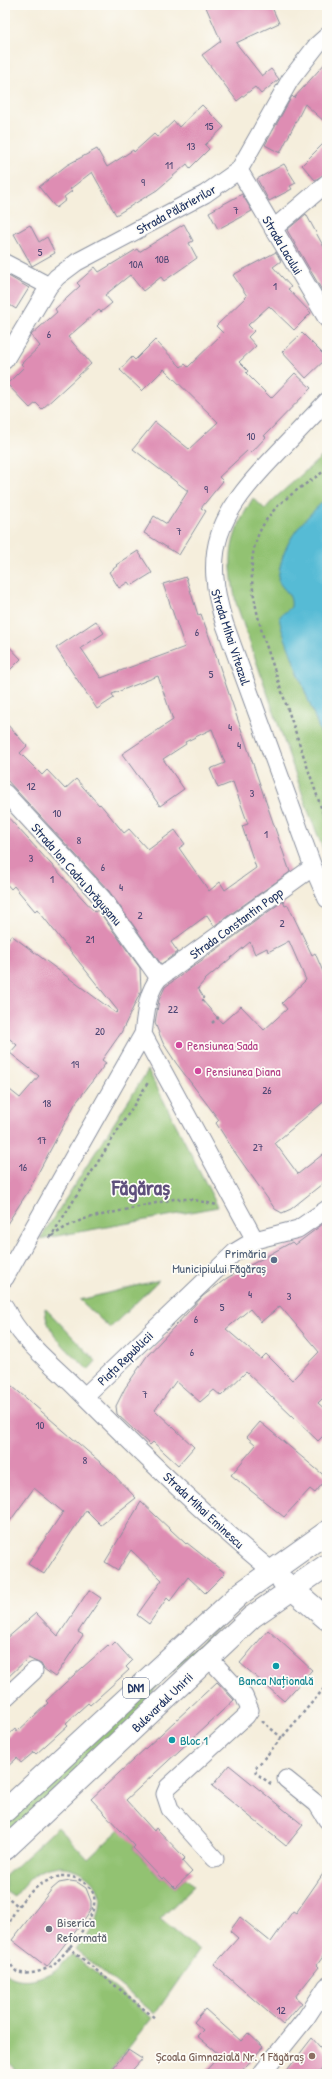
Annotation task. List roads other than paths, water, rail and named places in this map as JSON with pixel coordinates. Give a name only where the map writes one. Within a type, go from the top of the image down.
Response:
[{"type":"main road","name":"Bulevardul Unirii","points":[[5,1811],[234,1599],[327,1532]]},
{"type":"main road","name":"Bulevardul Unirii","points":[[5,1849],[257,1613],[327,1565]]},
{"type":"main road","name":"Strada Mihai Eminescu","points":[[273,1572],[327,1619]]},
{"type":"street","name":"Strada Pălărierilor","points":[[5,360],[49,286],[57,278],[77,262],[205,194],[239,170],[290,80],[317,45],[327,36]]},
{"type":"street","name":"Strada Lacului","points":[[239,170],[327,319]]},
{"type":"street","points":[[273,228],[327,183]]},
{"type":"street","points":[[5,263],[49,286]]},
{"type":"street","name":"Strada Mihai Viteazul","points":[[327,401],[250,482],[235,502],[223,523],[216,546],[214,569],[216,594],[225,625],[313,867],[327,899]]},
{"type":"street","name":"Strada Ion Codru Drăguşanu","points":[[5,793],[102,898],[159,978]]},
{"type":"street","name":"Strada Constantin Popp","points":[[159,978],[313,867]]},
{"type":"street","points":[[5,1278],[143,1034],[148,997],[159,978]]},
{"type":"street","points":[[143,1034],[255,1240]]},
{"type":"street","name":"Piața Republicii","points":[[84,1396],[223,1262],[241,1248],[255,1240],[298,1229],[327,1209]]},
{"type":"street","points":[[5,1307],[19,1331],[84,1396]]},
{"type":"street","name":"Strada Mihai Eminescu","points":[[84,1396],[128,1440],[242,1546],[273,1572]]},
{"type":"street","points":[[208,1658],[244,1696],[250,1710],[246,1716],[168,1787],[165,1794],[170,1809],[215,1859]]},
{"type":"street","points":[[5,1698],[34,1671]]},
{"type":"street","points":[[280,1783],[317,1804],[327,1820]]},
{"type":"street","points":[[261,2074],[306,2018],[327,1986]]},
{"type":"water","points":[[327,498],[327,750],[282,630],[280,616],[291,607],[291,598],[278,580],[283,555],[288,544],[300,525]]},
{"type":"place","name":"Pensiunea Sada","points":[[179,1045]]},
{"type":"place","name":"Pensiunea Diana","points":[[198,1071]]},
{"type":"place","name":"Primăria Municipiului Făgăraș","points":[[274,1260]]},
{"type":"place","name":"Banca Națională","points":[[276,1666]]},
{"type":"place","name":"Bloc 1","points":[[172,1740]]},
{"type":"place","name":"Biserica Reformată","points":[[49,1929]]},
{"type":"place","name":"Școala Gimnazială Nr. 1 Făgăraș","points":[[312,2056]]},
{"type":"district","name":"Făgăraș","points":[[141,1188]]}]
